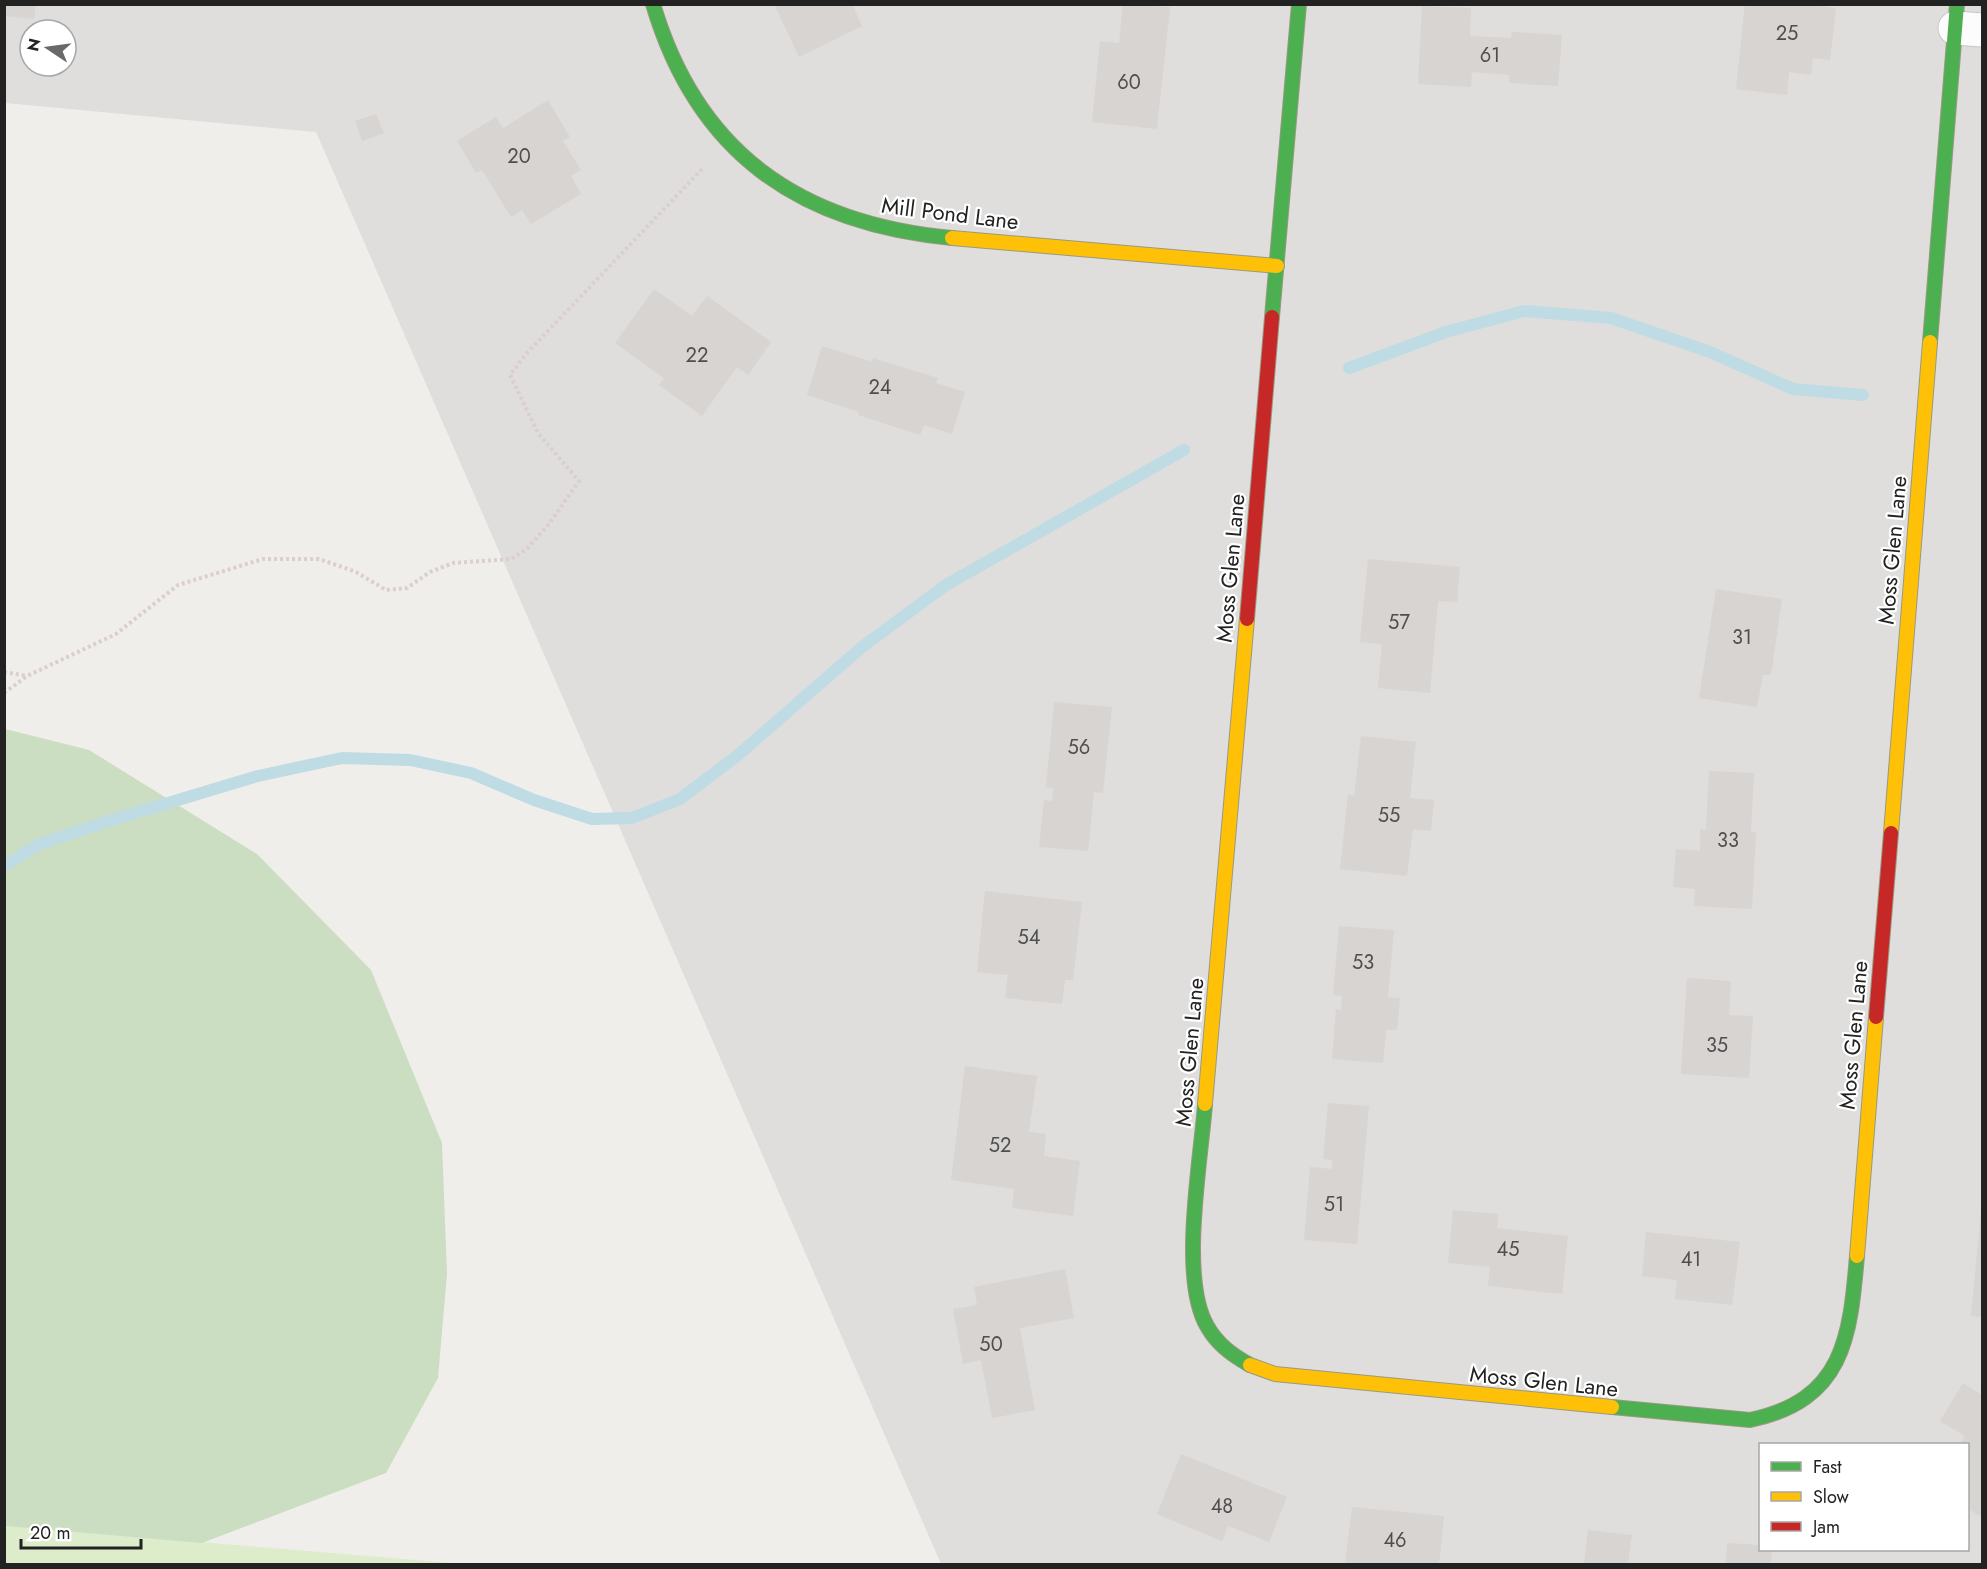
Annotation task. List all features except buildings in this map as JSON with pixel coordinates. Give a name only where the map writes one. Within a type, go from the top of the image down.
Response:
[{"type":"street","name":"Mill Pond Lane","points":[[653,4],[659,30],[674,69],[694,103],[728,141],[784,189],[832,213],[907,233],[1277,266]]},
{"type":"street","name":"Moss Glen Lane","points":[[1299,4],[1194,1237],[1193,1271],[1198,1307],[1210,1332],[1225,1351],[1247,1366],[1275,1374],[1718,1419],[1750,1420],[1774,1417],[1793,1409],[1827,1378],[1839,1359],[1852,1318],[1965,21]]},
{"type":"path","points":[[4,693],[27,676],[116,634],[178,585],[263,559],[319,559],[356,573],[386,590],[407,588],[430,572],[453,563],[511,559],[527,549],[549,524],[579,481],[538,433],[510,375],[527,353],[728,141]]},
{"type":"path","points":[[4,672],[27,676]]},
{"type":"shaded area","points":[[4,5],[1982,5],[1982,1564],[941,1564],[316,132],[5,103]]},
{"type":"green space","points":[[5,729],[89,750],[257,854],[371,970],[442,1143],[447,1274],[438,1378],[386,1473],[202,1543],[5,1526]]},
{"type":"green space","points":[[5,1526],[464,1564],[5,1564]]},
{"type":"waterway","points":[[1349,368],[1446,332],[1524,311],[1611,318],[1710,352],[1793,389],[1863,395]]},
{"type":"waterway","points":[[4,866],[39,844],[115,819],[258,776],[342,758],[410,760],[471,773],[534,800],[592,819],[632,818],[680,799],[738,755],[862,647],[946,585],[1184,450]]},
{"type":"traffic: fast","points":[[653,4],[672,56],[697,101],[727,140],[762,172],[802,197],[847,216],[897,230],[952,238]]},
{"type":"traffic: fast","points":[[1272,317],[1299,4]]},
{"type":"traffic: fast","points":[[1930,342],[1957,4]]},
{"type":"traffic: fast","points":[[1205,1104],[1196,1186],[1194,1279],[1199,1305],[1207,1326],[1220,1344],[1250,1365]]},
{"type":"traffic: fast","points":[[1612,1407],[1750,1420],[1781,1411],[1805,1397],[1823,1381],[1836,1361],[1845,1339],[1851,1313],[1857,1256]]},
{"type":"traffic: slow","points":[[952,238],[1277,266]]},
{"type":"traffic: slow","points":[[1891,833],[1930,342]]},
{"type":"traffic: slow","points":[[1205,1104],[1247,619]]},
{"type":"traffic: slow","points":[[1857,1256],[1876,1017]]},
{"type":"traffic: slow","points":[[1250,1365],[1275,1374],[1612,1407]]},
{"type":"traffic: jam","points":[[1247,619],[1272,317]]},
{"type":"traffic: jam","points":[[1876,1017],[1891,833]]}]
